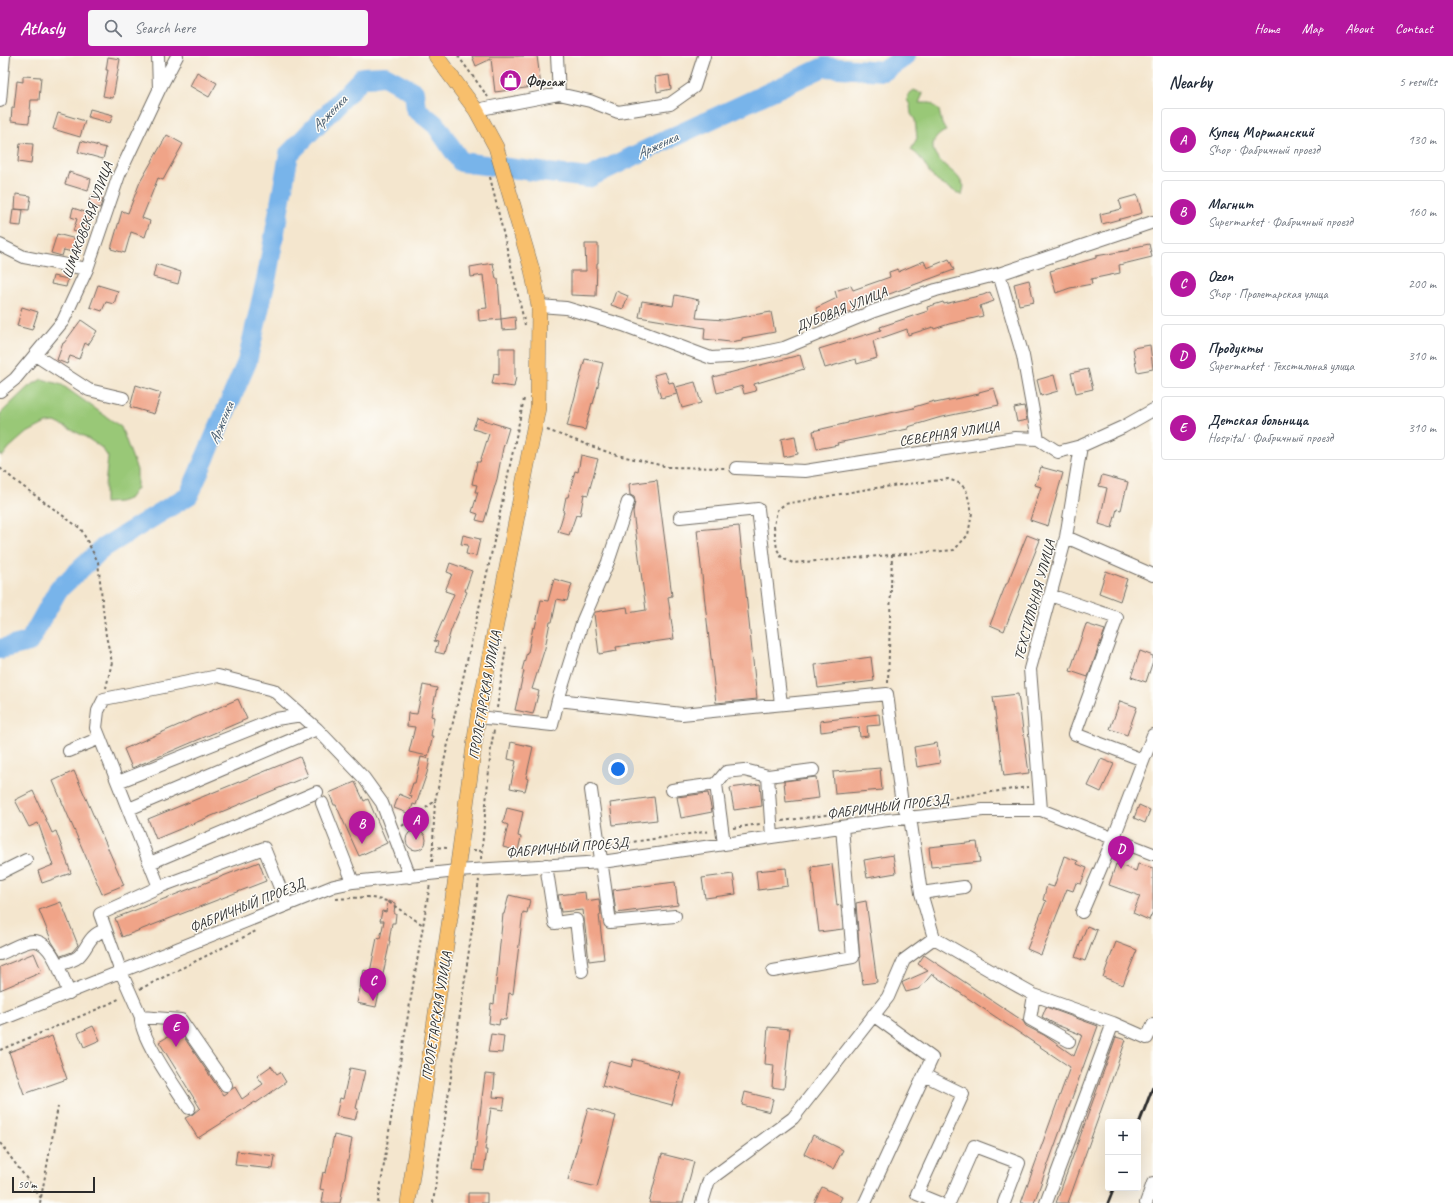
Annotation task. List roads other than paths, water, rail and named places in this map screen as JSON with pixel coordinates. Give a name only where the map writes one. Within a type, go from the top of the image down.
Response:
[{"type":"main road","name":"ПРОЛЕТАРСКАЯ УЛИЦА","points":[[408,1203],[478,717],[538,408],[538,306],[532,270],[496,147],[476,110],[436,56]]},
{"type":"street","points":[[0,101],[4,56]]},
{"type":"street","name":"ШМАКОВСКАЯ УЛИЦА","points":[[158,56],[159,90]]},
{"type":"street","name":"ШМАКОВСКАЯ УЛИЦА","points":[[0,391],[15,379],[63,321],[87,269],[119,175],[159,90],[177,56]]},
{"type":"street","points":[[557,56],[559,94]]},
{"type":"street","points":[[476,110],[559,94],[590,101],[618,112],[670,104],[694,86],[704,56]]},
{"type":"street","name":"ДУБОВАЯ УЛИЦА","points":[[538,306],[566,308],[580,312],[623,325],[711,358],[746,356],[784,348],[874,311],[936,290],[999,274],[1153,222]]},
{"type":"street","points":[[0,245],[24,257],[87,269]]},
{"type":"street","points":[[999,274],[1023,356],[1038,439],[1058,452],[1081,446],[1123,427],[1153,410]]},
{"type":"street","points":[[35,356],[89,390],[123,398]]},
{"type":"street","name":"СЕВЕРНАЯ УЛИЦА","points":[[736,468],[805,471],[1015,438],[1038,439]]},
{"type":"street","name":"ТЕХСТИЛЬНАЯ УЛИЦА","points":[[1041,810],[1030,669],[1066,537],[1081,446]]},
{"type":"street","points":[[478,717],[552,725],[558,700],[583,620],[608,562],[628,502]]},
{"type":"street","points":[[680,517],[758,509],[781,704]]},
{"type":"street","points":[[1066,537],[1153,576]]},
{"type":"street","points":[[1050,595],[1116,618],[1075,734],[1143,760]]},
{"type":"street","points":[[159,887],[96,728],[98,711],[104,699],[218,676],[273,690],[317,729],[364,778],[382,804],[410,877]]},
{"type":"street","points":[[558,700],[682,714],[887,694],[902,804],[910,818],[921,893],[934,938],[1034,994],[1113,1023],[1147,1038],[1153,1024]]},
{"type":"street","points":[[118,782],[276,719],[302,716]]},
{"type":"street","points":[[129,810],[317,729]]},
{"type":"street","points":[[1082,912],[1114,837],[1153,735]]},
{"type":"street","points":[[69,751],[100,738]]},
{"type":"street","points":[[672,790],[716,784],[726,772],[744,770],[768,776],[813,770]]},
{"type":"street","points":[[768,776],[772,837]]},
{"type":"street","points":[[716,784],[724,844]]},
{"type":"street","points":[[591,790],[610,922],[675,916]]},
{"type":"street","points":[[150,863],[319,797],[353,882]]},
{"type":"street","name":"ФАБРИЧНЫЙ ПРОЕЗД","points":[[0,1020],[334,886],[353,882],[457,871],[602,862],[842,826],[983,810],[1041,810],[1114,837],[1153,854]]},
{"type":"street","points":[[773,970],[852,957],[842,826]]},
{"type":"street","points":[[189,1108],[148,1042],[140,1021],[141,1017],[120,972],[100,914],[159,887],[264,848],[287,905]]},
{"type":"street","points":[[0,873],[26,860]]},
{"type":"street","points":[[546,865],[555,923],[576,920],[582,971]]},
{"type":"street","points":[[921,893],[964,887]]},
{"type":"street","points":[[57,965],[76,958],[80,955],[90,939],[105,930]]},
{"type":"street","points":[[702,1203],[709,1180],[793,1118],[888,997],[904,960],[934,938]]},
{"type":"street","points":[[0,954],[27,942],[36,941],[42,944],[51,952],[69,992]]},
{"type":"street","points":[[1034,994],[1030,1019],[1069,1041]]},
{"type":"street","points":[[865,1203],[932,1058],[873,1015]]},
{"type":"street","points":[[141,1017],[181,1020],[226,1085]]},
{"type":"street","points":[[1046,1203],[1113,1023]]},
{"type":"street","points":[[924,1075],[963,1094],[917,1194],[939,1203]]},
{"type":"street","points":[[949,1203],[974,1146],[1019,1163],[1004,1203]]},
{"type":"street","points":[[1149,1200],[1153,1183]]},
{"type":"waterway","name":"Арженка","points":[[0,649],[29,642],[58,590],[103,548],[189,495],[247,362],[267,276],[289,154],[363,77],[385,76],[414,92],[416,109],[436,125],[461,162],[588,178],[824,67],[884,71],[906,56]]},
{"type":"railway","points":[[1141,1119],[1153,1087]]},
{"type":"railway","points":[[1108,1203],[1113,1191]]},
{"type":"place","name":"Форсаж","points":[[510,81]]},
{"type":"place","name":"Купец Моршанский","points":[[416,840]]},
{"type":"place","name":"Магнит","points":[[362,844]]},
{"type":"place","name":"Продукты","points":[[1121,869]]},
{"type":"place","name":"Ozon","points":[[373,1001]]},
{"type":"place","name":"Детская больница","points":[[176,1047]]}]
